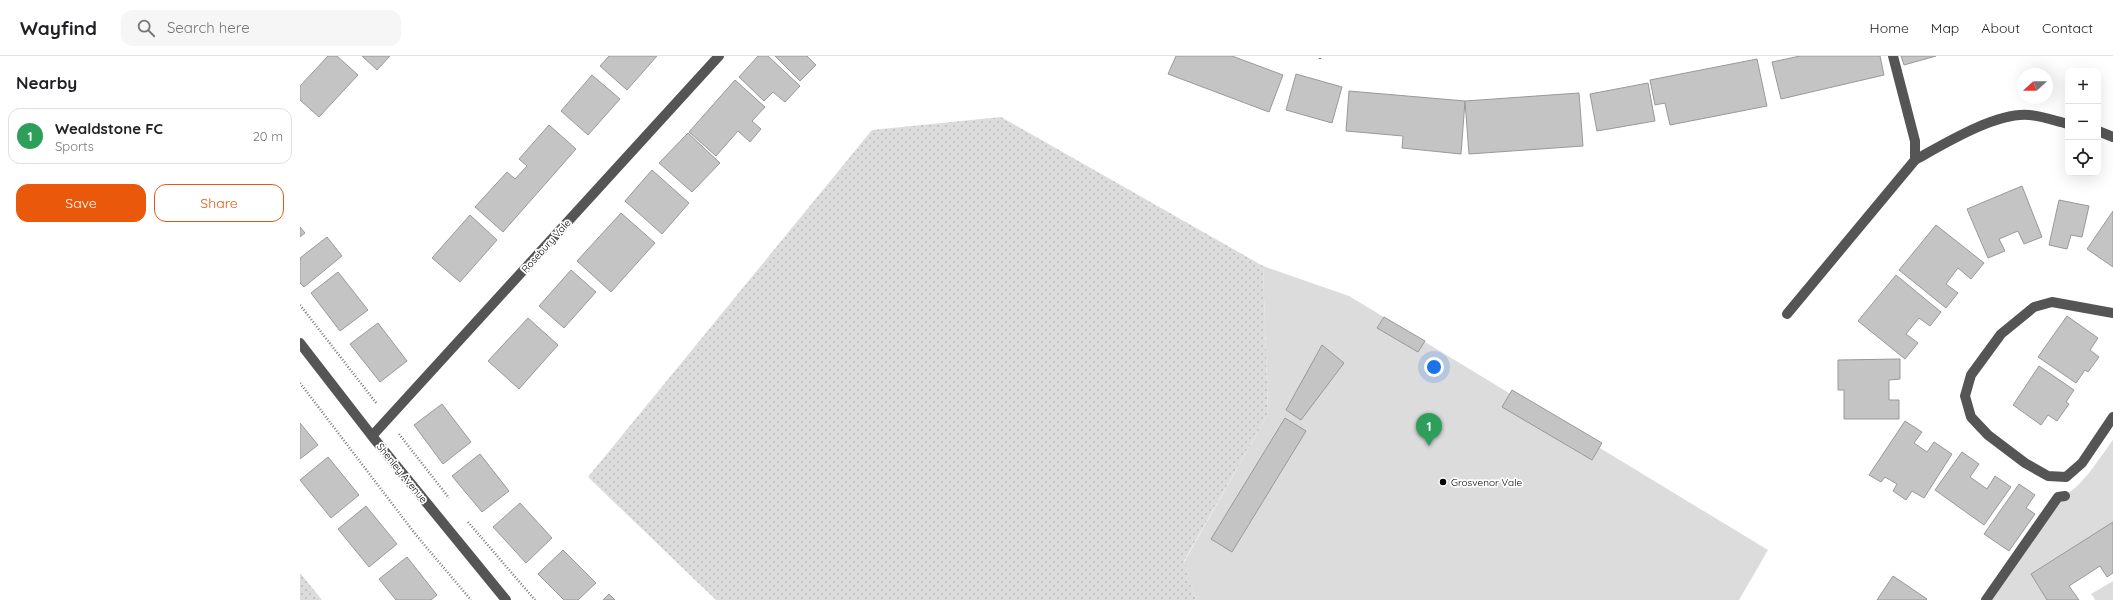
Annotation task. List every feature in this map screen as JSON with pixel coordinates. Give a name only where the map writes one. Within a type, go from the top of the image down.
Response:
[{"type":"street","name":"Rosebury Vale","points":[[372,436],[719,56]]},
{"type":"street","points":[[1893,56],[1915,141],[1915,160]]},
{"type":"street","points":[[1787,314],[1915,160],[1964,133],[1996,120],[2028,115],[2065,123]]},
{"type":"street","points":[[2101,132],[2113,137]]},
{"type":"street","points":[[2112,420],[2082,463],[2066,477],[2048,476],[2005,449],[1971,417],[1965,396],[1971,375],[2001,334],[2034,307],[2052,302],[2113,313]]},
{"type":"street","name":"Shenley Avenue","points":[[300,343],[372,436],[506,600]]},
{"type":"street","points":[[1986,600],[2058,497],[2065,496]]},
{"type":"path","points":[[300,305],[451,500]]},
{"type":"path","points":[[300,383],[416,535],[471,600]]},
{"type":"path","points":[[465,518],[535,600]]},
{"type":"shaded area","points":[[1001,117],[1263,266],[1268,414],[1184,561],[1196,600],[716,600],[588,477],[872,130]]},
{"type":"shaded area","name":"Grosvenor Vale","points":[[1263,266],[1349,296],[1768,550],[1739,600],[1196,600],[1184,562],[1268,414]]},
{"type":"shaded area","points":[[2113,440],[2113,522],[2031,574],[2047,600],[1986,600],[2058,497],[2066,495],[2081,482]]},
{"type":"shaded area","points":[[300,573],[322,600],[300,600]]},
{"type":"shaded area","points":[[2113,581],[2113,600],[2094,600],[2095,599],[2091,594]]},
{"type":"building","points":[[328,56],[337,56],[358,75],[319,117],[300,100],[300,86]]},
{"type":"building","points":[[362,56],[390,56],[377,70]]},
{"type":"building","points":[[609,56],[657,56],[627,90],[600,66]]},
{"type":"building","points":[[758,56],[768,56],[800,86],[785,102],[773,92],[764,101],[739,77]]},
{"type":"building","points":[[775,56],[807,56],[816,65],[800,81]]},
{"type":"building","points":[[1176,56],[1232,56],[1283,75],[1269,112],[1168,74]]},
{"type":"building","points":[[1800,56],[1880,56],[1884,75],[1781,99],[1772,62]]},
{"type":"building","points":[[1901,56],[1936,56],[1904,65]]},
{"type":"building","points":[[1757,59],[1767,106],[1670,125],[1665,103],[1655,105],[1650,80]]},
{"type":"building","points":[[1296,74],[1342,87],[1332,123],[1286,110]]},
{"type":"building","points":[[592,75],[620,99],[588,135],[561,111]]},
{"type":"building","points":[[735,80],[765,107],[752,121],[761,129],[750,142],[738,131],[716,156],[689,132]]},
{"type":"building","points":[[1648,83],[1655,121],[1597,131],[1590,94]]},
{"type":"building","points":[[1349,91],[1465,101],[1461,154],[1402,148],[1403,136],[1346,131]]},
{"type":"building","points":[[1579,93],[1583,146],[1469,154],[1465,101]]},
{"type":"building","points":[[549,125],[576,149],[503,232],[475,207],[507,172],[515,179],[527,166],[519,159]]},
{"type":"building","points":[[688,133],[720,163],[692,192],[659,163]]},
{"type":"building","points":[[652,170],[689,203],[662,234],[625,201]]},
{"type":"building","points":[[2022,186],[2042,237],[2024,244],[2018,231],[1999,239],[2005,251],[1988,258],[1967,209]]},
{"type":"building","points":[[2059,200],[2089,206],[2082,237],[2071,235],[2067,249],[2049,245]]},
{"type":"building","points":[[2113,211],[2113,267],[2087,249]]},
{"type":"building","points":[[621,213],[655,243],[611,292],[577,261]]},
{"type":"building","points":[[470,215],[497,240],[460,282],[432,258]]},
{"type":"building","points":[[1936,225],[1984,263],[1971,279],[1958,268],[1946,284],[1958,293],[1946,308],[1899,270]]},
{"type":"building","points":[[300,227],[305,233],[300,237]]},
{"type":"building","points":[[327,237],[342,256],[304,287],[300,283],[300,258]]},
{"type":"building","points":[[571,270],[596,292],[564,328],[539,306]]},
{"type":"building","points":[[338,272],[368,310],[340,331],[311,293]]},
{"type":"building","points":[[1896,275],[1941,312],[1930,326],[1919,318],[1906,334],[1918,343],[1905,359],[1858,321]]},
{"type":"building","points":[[2067,316],[2098,338],[2090,350],[2099,357],[2088,372],[2085,370],[2076,383],[2038,357]]},
{"type":"building","points":[[1384,317],[1425,341],[1418,352],[1377,328]]},
{"type":"building","points":[[528,318],[558,345],[519,389],[488,361]]},
{"type":"building","points":[[378,323],[407,361],[380,382],[350,344]]},
{"type":"building","points":[[1322,345],[1344,363],[1301,420],[1286,410]]},
{"type":"building","points":[[1900,359],[1900,379],[1889,380],[1889,400],[1899,400],[1899,419],[1844,419],[1844,390],[1838,390],[1838,360]]},
{"type":"building","points":[[2039,366],[2074,390],[2066,402],[2069,404],[2057,421],[2048,415],[2041,425],[2013,405]]},
{"type":"building","points":[[1512,390],[1602,443],[1592,460],[1502,407]]},
{"type":"building","points":[[442,404],[471,442],[443,464],[414,425]]},
{"type":"building","points":[[1285,418],[1306,431],[1232,552],[1211,539]]},
{"type":"building","points":[[1905,421],[1922,432],[1914,443],[1927,452],[1934,442],[1952,454],[1924,498],[1912,491],[1906,500],[1893,491],[1897,484],[1885,477],[1881,482],[1869,475]]},
{"type":"building","points":[[300,423],[318,445],[300,459]]},
{"type":"building","points":[[1962,452],[1979,464],[1970,477],[1987,489],[1995,476],[2011,487],[1984,525],[1935,490]]},
{"type":"building","points":[[480,454],[509,491],[482,512],[452,476]]},
{"type":"building","points":[[328,457],[359,495],[331,518],[300,480]]},
{"type":"building","points":[[2019,484],[2035,495],[2026,508],[2035,514],[2009,551],[1984,534]]},
{"type":"building","points":[[520,503],[552,538],[526,563],[493,527]]},
{"type":"building","points":[[366,506],[397,544],[369,567],[338,529]]},
{"type":"building","points":[[2113,522],[2113,573],[2107,577],[2100,566],[2069,586],[2079,600],[2047,600],[2031,574]]},
{"type":"building","points":[[563,550],[596,583],[578,600],[564,600],[538,574]]},
{"type":"building","points":[[407,557],[437,595],[431,600],[396,600],[379,579]]},
{"type":"building","points":[[1893,576],[1927,599],[1877,600]]},
{"type":"building","points":[[609,594],[615,600],[603,600]]},
{"type":"place","name":"Wealdstone FC","points":[[1429,446]]},
{"type":"place","name":"Grosvenor Vale","points":[[1443,482]]}]
